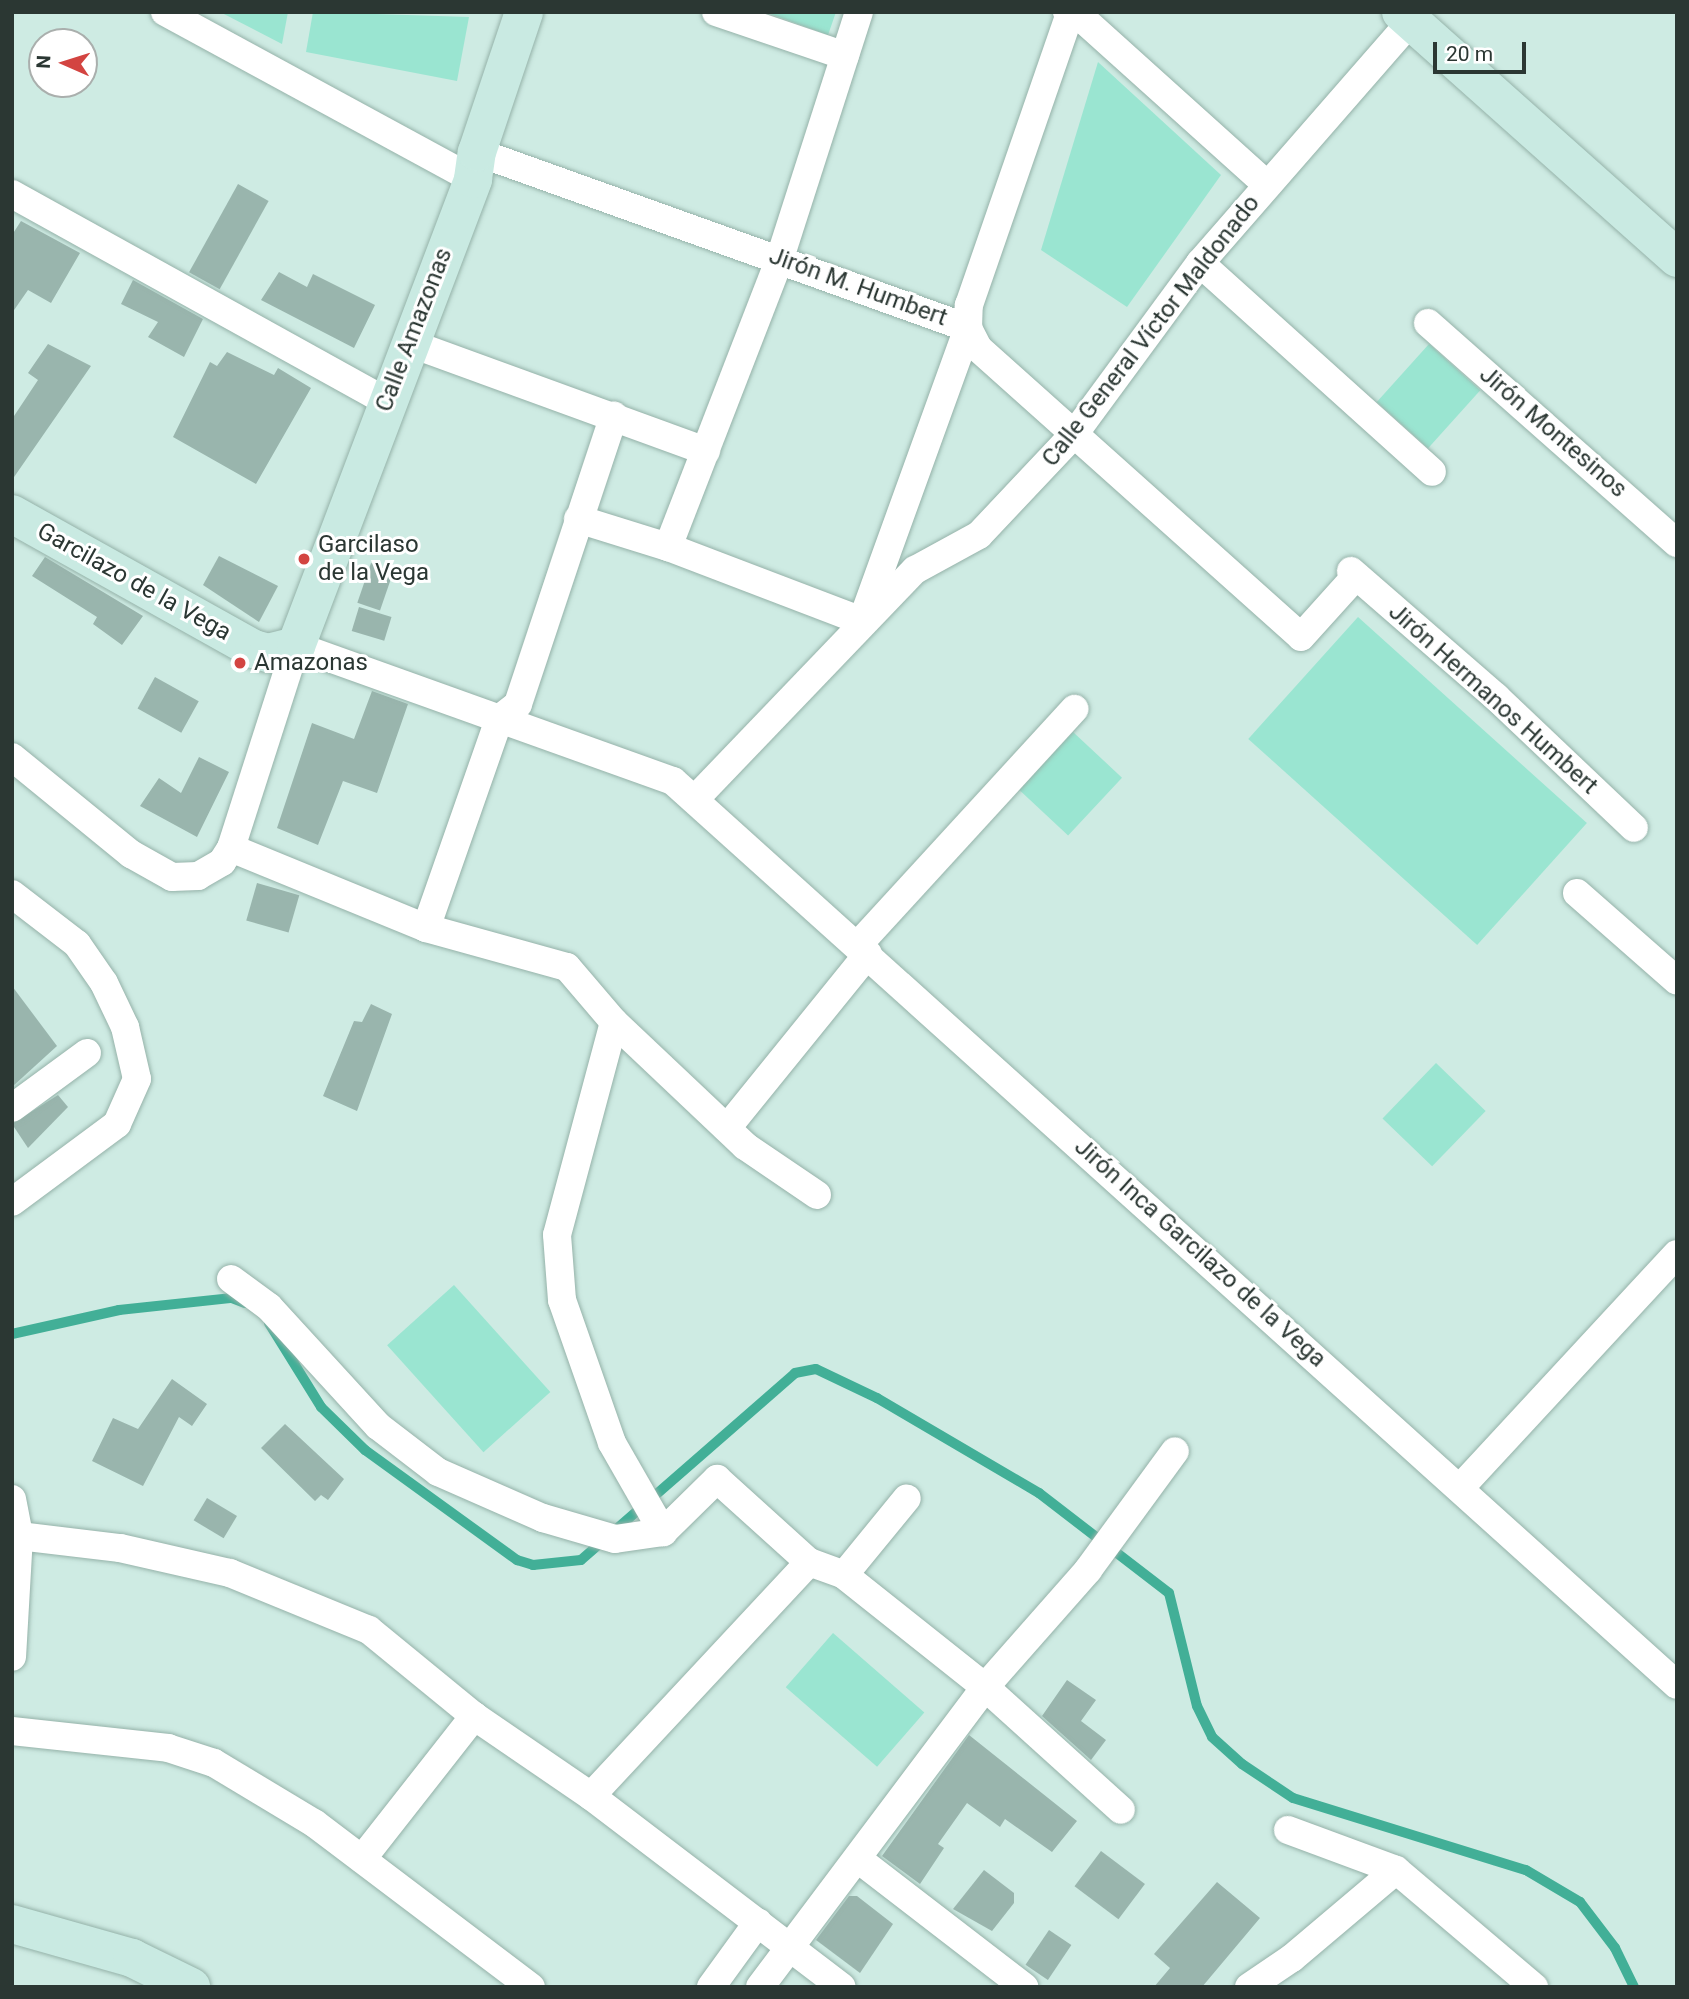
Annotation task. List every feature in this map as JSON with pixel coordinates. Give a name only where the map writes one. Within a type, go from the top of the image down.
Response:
[{"type":"street","name":"Jirón M. Humbert","points":[[165,12],[475,166],[780,258],[968,328],[978,348],[1301,637],[1354,574]]},
{"type":"street","name":"Calle Amazonas","points":[[296,646],[385,401],[475,166],[524,12]]},
{"type":"street","points":[[668,547],[780,258],[859,12]]},
{"type":"street","points":[[578,519],[668,547],[862,621],[968,328],[969,305],[1068,13],[1267,185]]},
{"type":"street","points":[[734,15],[845,56]]},
{"type":"street","points":[[1406,17],[1677,258]]},
{"type":"street","name":"Calle General Víctor Maldonado","points":[[696,798],[862,621],[915,570],[979,535],[1075,433],[1200,263],[1406,17]]},
{"type":"street","points":[[12,194],[385,401]]},
{"type":"street","points":[[1200,263],[1432,472]]},
{"type":"street","name":"Jirón Montesinos","points":[[1428,323],[1677,543]]},
{"type":"street","points":[[409,343],[706,451]]},
{"type":"street","points":[[426,928],[499,719],[518,704],[614,416]]},
{"type":"street","name":"Garcilazo de la Vega","points":[[12,514],[254,649],[268,653],[296,646]]},
{"type":"street","name":"Jirón Hermanos Humbert","points":[[1354,574],[1496,697],[1634,828]]},
{"type":"street","points":[[12,757],[131,854],[172,877],[198,876],[226,855],[296,646]]},
{"type":"street","name":"Jirón Inca Garcilazo de la Vega","points":[[296,646],[673,781],[696,798],[721,824],[863,949],[1677,1685]]},
{"type":"street","points":[[727,1128],[863,949],[1074,709]]},
{"type":"street","points":[[226,855],[426,928],[567,967],[614,1022],[727,1128],[803,1191],[817,1195]]},
{"type":"street","points":[[1577,893],[1677,981]]},
{"type":"street","points":[[12,894],[77,944],[104,983],[125,1027],[137,1079],[117,1124],[12,1202]]},
{"type":"street","points":[[614,1022],[557,1235],[562,1300],[612,1443],[663,1532]]},
{"type":"street","points":[[12,1108],[87,1053]]},
{"type":"street","points":[[1460,1488],[1677,1254]]},
{"type":"street","points":[[231,1279],[269,1307],[379,1426],[438,1472],[543,1518],[615,1539],[663,1532],[717,1479],[809,1562],[844,1575],[985,1687],[1121,1810]]},
{"type":"street","points":[[760,1987],[858,1860],[985,1687],[1088,1570],[1168,1461]]},
{"type":"street","points":[[844,1575],[907,1498]]},
{"type":"street","points":[[12,1657],[17,1516],[120,1548],[265,1584],[369,1630],[474,1716],[591,1796],[842,1987]]},
{"type":"street","points":[[591,1796],[809,1562]]},
{"type":"street","points":[[362,1859],[474,1716]]},
{"type":"street","points":[[12,1731],[168,1748],[214,1763],[314,1823],[531,1987]]},
{"type":"street","points":[[1288,1830],[1396,1870],[1534,1987]]},
{"type":"street","points":[[858,1860],[1024,1987]]},
{"type":"street","points":[[1249,1987],[1292,1958],[1396,1870]]},
{"type":"street","points":[[711,1987],[758,1922]]},
{"type":"street","points":[[12,1924],[132,1958],[191,1987]]},
{"type":"green space","points":[[220,12],[288,12],[282,44]]},
{"type":"green space","points":[[313,12],[469,17],[457,81],[306,52]]},
{"type":"green space","points":[[765,12],[836,12],[828,35]]},
{"type":"green space","points":[[1098,62],[1221,175],[1127,307],[1041,250]]},
{"type":"green space","points":[[1429,344],[1480,390],[1428,448],[1377,402]]},
{"type":"green space","points":[[1358,617],[1587,823],[1477,945],[1248,739]]},
{"type":"green space","points":[[1073,732],[1122,778],[1068,835],[1019,790]]},
{"type":"green space","points":[[1436,1063],[1486,1111],[1432,1166],[1383,1118]]},
{"type":"green space","points":[[454,1285],[550,1392],[483,1452],[387,1345]]},
{"type":"green space","points":[[833,1633],[924,1712],[877,1767],[786,1687]]},
{"type":"building","points":[[238,184],[269,201],[220,289],[189,272]]},
{"type":"building","points":[[21,221],[80,253],[51,303],[28,290],[12,313],[12,235]]},
{"type":"building","points":[[279,272],[307,287],[313,274],[375,305],[354,348],[261,300]]},
{"type":"building","points":[[133,280],[203,319],[184,357],[148,337],[158,322],[121,304]]},
{"type":"building","points":[[48,344],[91,366],[12,480],[12,419],[38,380],[28,373]]},
{"type":"building","points":[[227,352],[274,375],[278,368],[311,388],[256,484],[173,437],[210,362],[217,366]]},
{"type":"building","points":[[219,556],[278,586],[259,622],[203,585]]},
{"type":"building","points":[[45,557],[143,616],[122,645],[93,624],[97,617],[32,576]]},
{"type":"building","points":[[371,563],[394,571],[380,611],[357,603]]},
{"type":"building","points":[[359,607],[392,617],[384,641],[352,631]]},
{"type":"building","points":[[155,677],[199,701],[181,733],[138,708]]},
{"type":"building","points":[[372,691],[408,704],[377,793],[343,781],[318,845],[277,828],[312,723],[354,739]]},
{"type":"building","points":[[199,757],[229,772],[197,837],[140,806],[159,778],[181,793]]},
{"type":"building","points":[[257,883],[299,895],[289,933],[246,920]]},
{"type":"building","points":[[12,986],[57,1046],[12,1087]]},
{"type":"building","points":[[371,1004],[392,1014],[357,1111],[323,1096],[354,1021],[362,1022]]},
{"type":"building","points":[[58,1095],[68,1107],[28,1148],[12,1124]]},
{"type":"building","points":[[172,1379],[207,1404],[192,1426],[179,1417],[143,1486],[92,1461],[113,1418],[138,1429]]},
{"type":"building","points":[[285,1424],[344,1479],[328,1500],[321,1495],[315,1501],[261,1448]]},
{"type":"building","points":[[207,1498],[237,1516],[224,1538],[194,1520]]},
{"type":"building","points":[[1067,1680],[1096,1700],[1081,1721],[1106,1740],[1091,1760],[1042,1716]]},
{"type":"building","points":[[969,1735],[1077,1821],[1052,1852],[1005,1819],[1000,1827],[967,1803],[938,1844],[944,1848],[920,1884],[882,1856]]},
{"type":"building","points":[[1101,1851],[1145,1884],[1118,1919],[1075,1886]]},
{"type":"building","points":[[984,1870],[1014,1893],[1014,1903],[992,1931],[953,1909]]},
{"type":"building","points":[[1217,1882],[1260,1918],[1202,1987],[1154,1987],[1170,1968],[1154,1954]]},
{"type":"building","points":[[849,1896],[857,1896],[893,1924],[860,1973],[816,1940]]},
{"type":"building","points":[[1049,1930],[1071,1945],[1048,1980],[1026,1965]]},
{"type":"waterway","points":[[12,1334],[119,1310],[232,1298],[245,1303]]},
{"type":"waterway","points":[[269,1323],[321,1407],[365,1450],[517,1560],[533,1565],[581,1560],[795,1373],[816,1369],[877,1398],[1039,1493],[1169,1593],[1197,1706],[1212,1737],[1242,1764],[1293,1798],[1526,1870],[1580,1902],[1615,1948],[1634,1987]]},
{"type":"place","name":"Garcilaso de la Vega","points":[[304,559]]},
{"type":"place","name":"Amazonas","points":[[240,663]]}]
